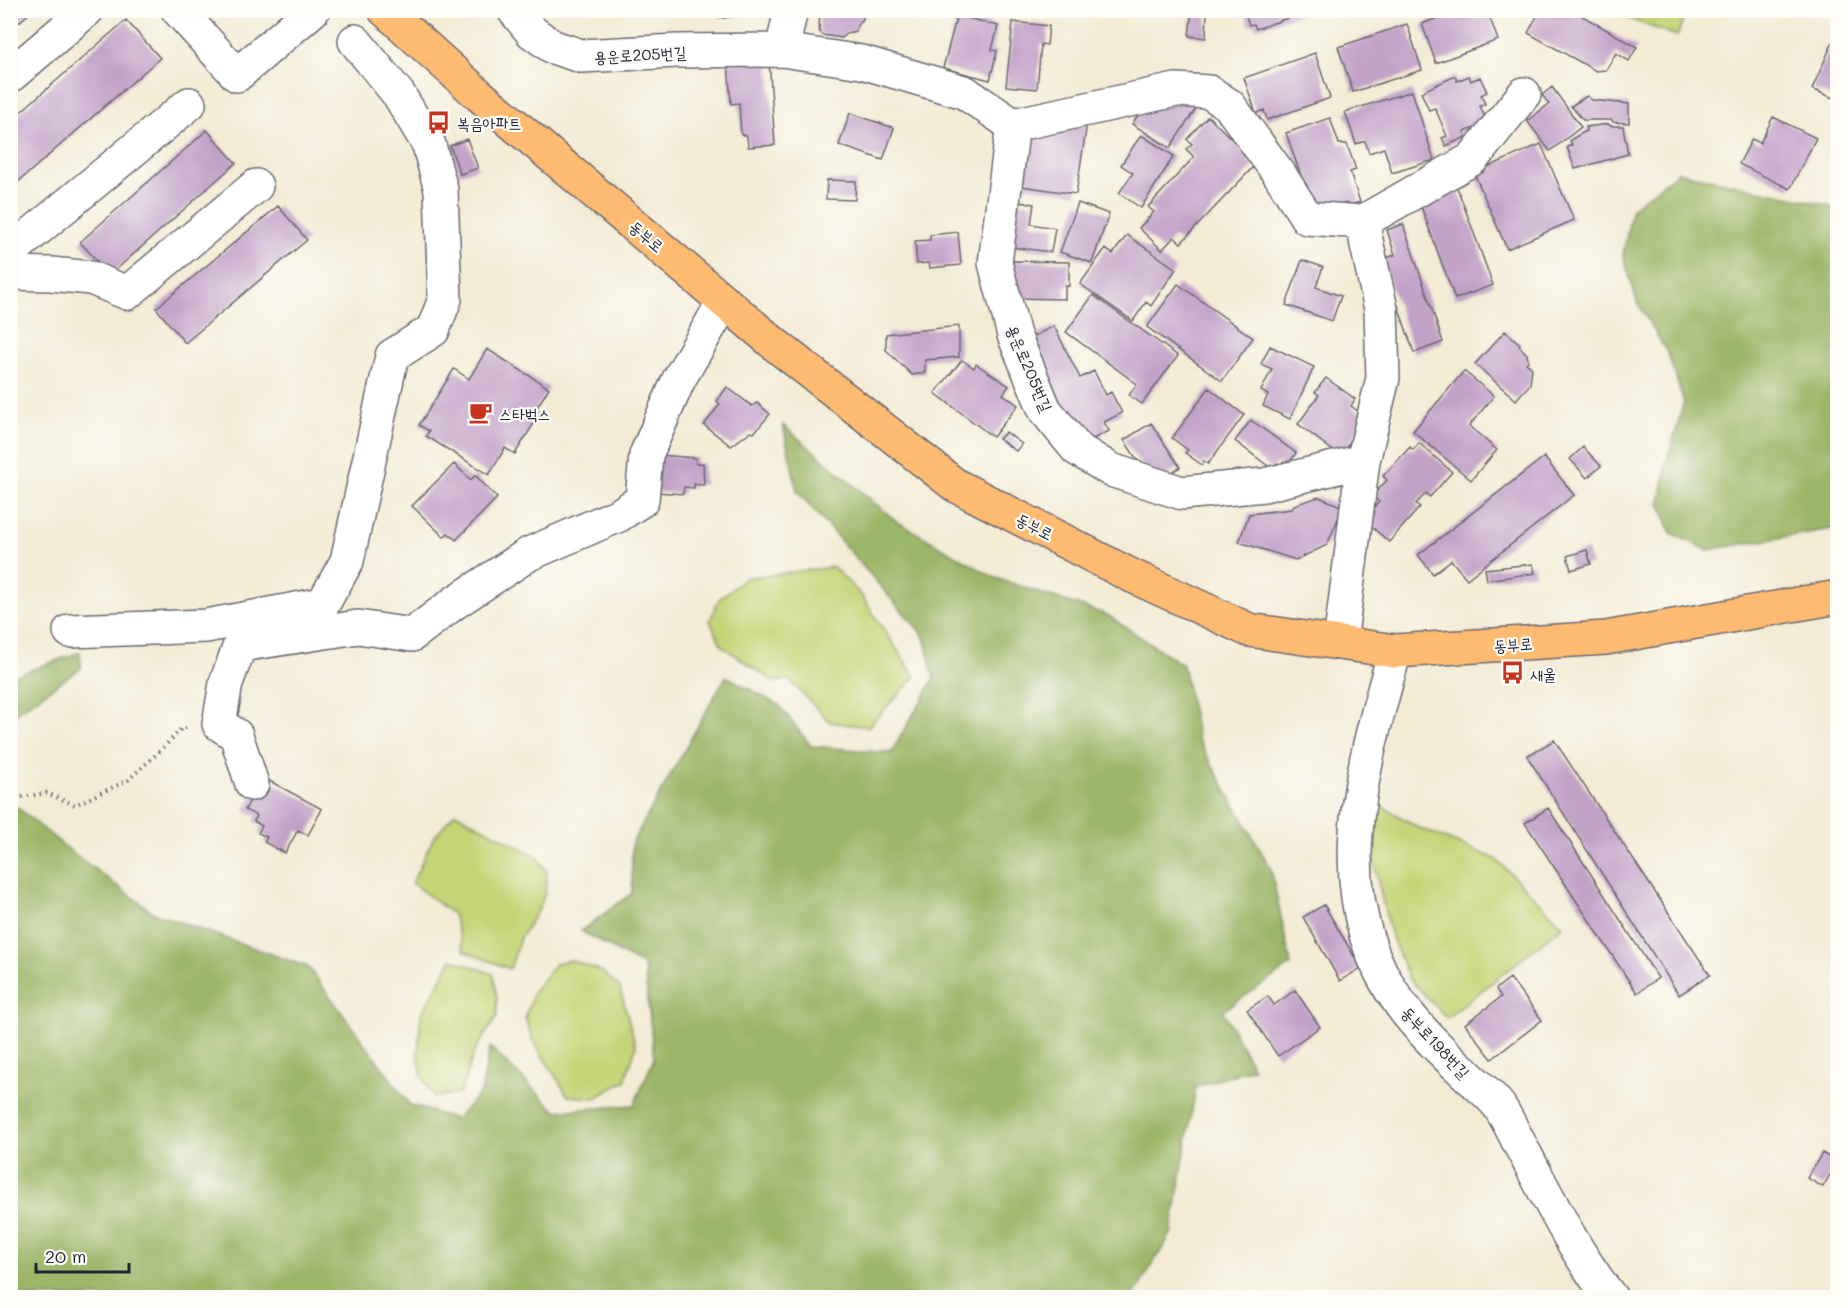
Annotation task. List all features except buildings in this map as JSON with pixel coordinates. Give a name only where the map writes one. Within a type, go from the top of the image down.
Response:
[{"type":"main road","name":"동부로","points":[[394,14],[478,94],[777,346],[955,485],[1128,574],[1249,630],[1395,651],[1606,638],[1838,597]]},
{"type":"street","points":[[10,76],[87,10]]},
{"type":"street","points":[[178,10],[237,75],[313,10]]},
{"type":"street","name":"용운로205번길","points":[[514,10],[532,32],[553,47],[580,56],[677,51],[782,50],[862,62],[964,92],[1013,125],[995,263],[1014,335],[1045,410],[1077,449],[1111,470],[1182,493],[1264,485],[1363,461]]},
{"type":"street","points":[[782,50],[791,10]]},
{"type":"street","points":[[70,631],[206,626],[323,604],[347,561],[392,356],[433,330],[445,298],[441,190],[429,145],[399,94],[355,41]]},
{"type":"street","points":[[1013,125],[1176,90],[1209,92],[1229,105],[1280,175],[1307,218],[1362,222],[1472,159],[1524,94]]},
{"type":"street","points":[[10,252],[189,104]]},
{"type":"street","points":[[10,273],[91,278],[127,293],[256,186]]},
{"type":"street","points":[[1340,643],[1363,461],[1383,378],[1381,309],[1362,222]]},
{"type":"street","points":[[252,784],[236,735],[219,724],[226,683],[240,645],[358,627],[412,635],[454,603],[529,554],[620,515],[642,500],[646,455],[674,390],[718,312],[727,304]]},
{"type":"street","name":"동부로198번길","points":[[1395,651],[1373,727],[1354,833],[1355,886],[1365,936],[1383,976],[1400,1004],[1426,1035],[1498,1105],[1562,1222],[1594,1275],[1611,1298]]},
{"type":"path","points":[[10,799],[47,793],[75,805],[129,780],[181,729],[219,724]]},
{"type":"green space","points":[[1609,11],[1687,11],[1677,36]]},
{"type":"green space","points":[[1678,172],[1837,207],[1837,528],[1707,550],[1671,533],[1660,503],[1667,461],[1684,402],[1668,354],[1637,302],[1623,255],[1632,208]]},
{"type":"green space","points":[[783,425],[896,521],[993,577],[1107,615],[1183,665],[1198,740],[1271,869],[1291,965],[1223,1011],[1253,1068],[1196,1087],[1171,1234],[1133,1297],[11,1297],[11,808],[17,807],[64,846],[154,913],[308,967],[410,1105],[456,1119],[481,1092],[490,1047],[556,1111],[634,1105],[654,1058],[644,966],[581,931],[632,893],[632,843],[726,676],[779,705],[811,746],[891,753],[934,679],[924,636],[797,491]]},
{"type":"green space","points":[[833,567],[861,595],[915,677],[868,727],[830,722],[789,680],[774,682],[722,646],[710,621],[719,599],[746,578]]},
{"type":"green space","points":[[80,652],[81,668],[11,716],[11,675],[20,674]]},
{"type":"green space","points":[[1377,803],[1419,828],[1496,859],[1563,926],[1447,1018],[1409,979],[1390,933],[1372,854]]},
{"type":"green space","points":[[455,813],[537,856],[547,872],[545,893],[539,909],[520,938],[510,969],[464,951],[453,914],[412,883],[434,837]]},
{"type":"green space","points":[[452,959],[493,974],[497,996],[497,1016],[474,1052],[460,1093],[434,1097],[422,1077],[418,1054],[421,1015]]},
{"type":"green space","points":[[571,960],[601,971],[620,988],[636,1047],[625,1081],[595,1098],[568,1096],[533,1041],[525,1018],[534,991],[556,963]]},
{"type":"place","name":"복음아파트","points":[[439,122]]},
{"type":"place","name":"스타벅스","points":[[481,413]]},
{"type":"place","name":"새울","points":[[1512,673]]}]
